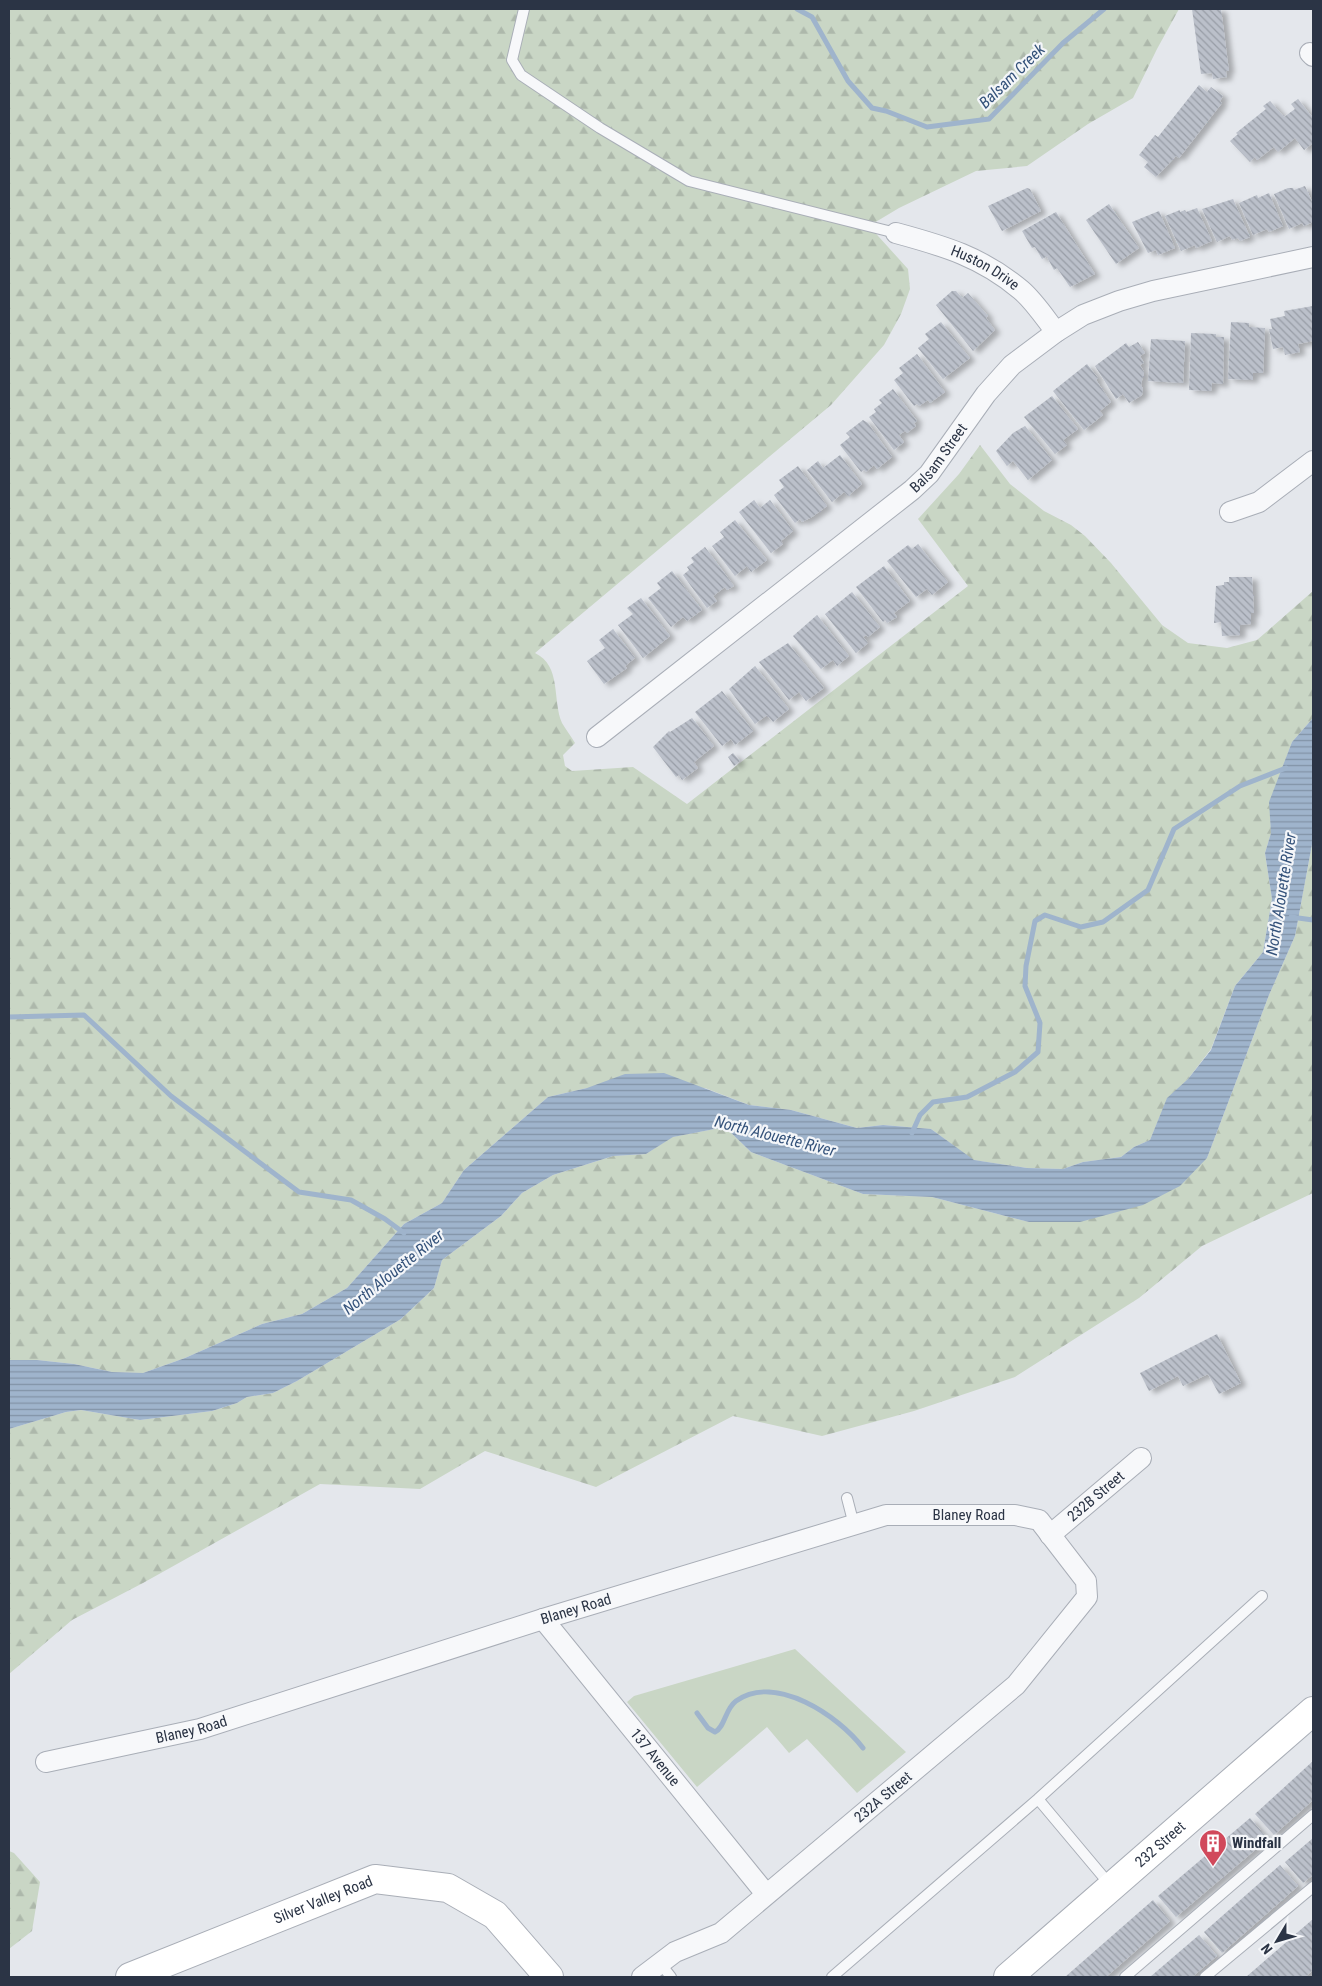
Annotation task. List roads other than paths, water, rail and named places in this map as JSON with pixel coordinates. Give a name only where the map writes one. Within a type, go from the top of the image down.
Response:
[{"type":"street","name":"Huston Drive","points":[[896,233],[946,246],[982,261],[1022,291],[1056,332]]},
{"type":"street","name":"Balsam Street","points":[[597,737],[912,490],[929,474],[986,394],[1012,365],[1056,332],[1083,315],[1119,301],[1313,258]]},
{"type":"street","points":[[1230,512],[1259,502],[1313,461]]},
{"type":"street","name":"232B Street","points":[[1050,1535],[1141,1458]]},
{"type":"street","name":"Blaney Road","points":[[46,1762],[200,1729],[543,1618],[886,1515],[1015,1515],[1039,1520],[1086,1581]]},
{"type":"street","name":"232A Street","points":[[642,1977],[666,1970],[675,1952],[721,1933],[1016,1685],[1087,1598],[1086,1581]]},
{"type":"street","name":"137 Avenue","points":[[543,1618],[766,1894]]},
{"type":"street","name":"232 Street","points":[[1008,1977],[1313,1711]]},
{"type":"street","name":"Silver Valley Road","points":[[130,1977],[376,1880],[448,1888],[495,1915],[549,1977]]},
{"type":"lane","points":[[524,9],[512,60],[521,75],[600,128],[689,181],[896,233]]},
{"type":"lane","points":[[848,1498],[854,1524]]},
{"type":"lane","points":[[832,1977],[1038,1799],[1262,1596]]},
{"type":"lane","points":[[1038,1799],[1112,1887]]},
{"type":"lane","points":[[1125,1977],[1313,1815]]},
{"type":"lane","points":[[1205,1977],[1313,1887]]},
{"type":"water","name":"North Alouette River","points":[[1313,718],[1313,839],[1295,936],[1269,995],[1207,1158],[1180,1186],[1143,1205],[1080,1222],[1029,1222],[932,1197],[863,1194],[751,1152],[725,1127],[673,1137],[646,1154],[613,1156],[553,1175],[522,1193],[501,1216],[442,1260],[434,1288],[401,1319],[297,1381],[273,1393],[247,1397],[237,1403],[212,1411],[140,1420],[81,1410],[66,1412],[9,1429],[9,1360],[37,1360],[74,1364],[112,1372],[143,1373],[185,1358],[262,1324],[302,1314],[347,1288],[404,1224],[442,1203],[464,1170],[548,1097],[587,1088],[625,1074],[664,1073],[749,1105],[791,1110],[857,1128],[883,1125],[931,1129],[974,1160],[1027,1168],[1063,1169],[1083,1162],[1121,1157],[1134,1147],[1150,1140],[1167,1098],[1188,1079],[1211,1050],[1235,986],[1263,952],[1272,899],[1265,853],[1271,833],[1269,802],[1292,742]]},
{"type":"waterway","name":"Balsam Creek","points":[[797,9],[812,17],[848,81],[872,108],[886,111],[927,127],[989,119],[1063,43],[1104,9]]},
{"type":"waterway","points":[[912,1133],[920,1115],[933,1102],[967,1097],[1015,1072],[1038,1052],[1040,1023],[1025,986],[1026,966],[1035,921],[1045,915],[1081,927],[1103,922],[1148,890],[1174,829],[1240,786],[1286,768]]},
{"type":"waterway","name":"North Alouette River","points":[[1291,917],[1313,920]]},
{"type":"waterway","points":[[9,1017],[84,1015],[171,1096],[299,1192],[351,1200],[385,1219],[404,1233]]},
{"type":"waterway","points":[[697,1713],[708,1728],[715,1732],[721,1726],[732,1704],[736,1701],[752,1694],[769,1692],[787,1695],[805,1702],[839,1723],[863,1748]]},
{"type":"place","name":"Windfall","points":[[1213,1867]]}]
